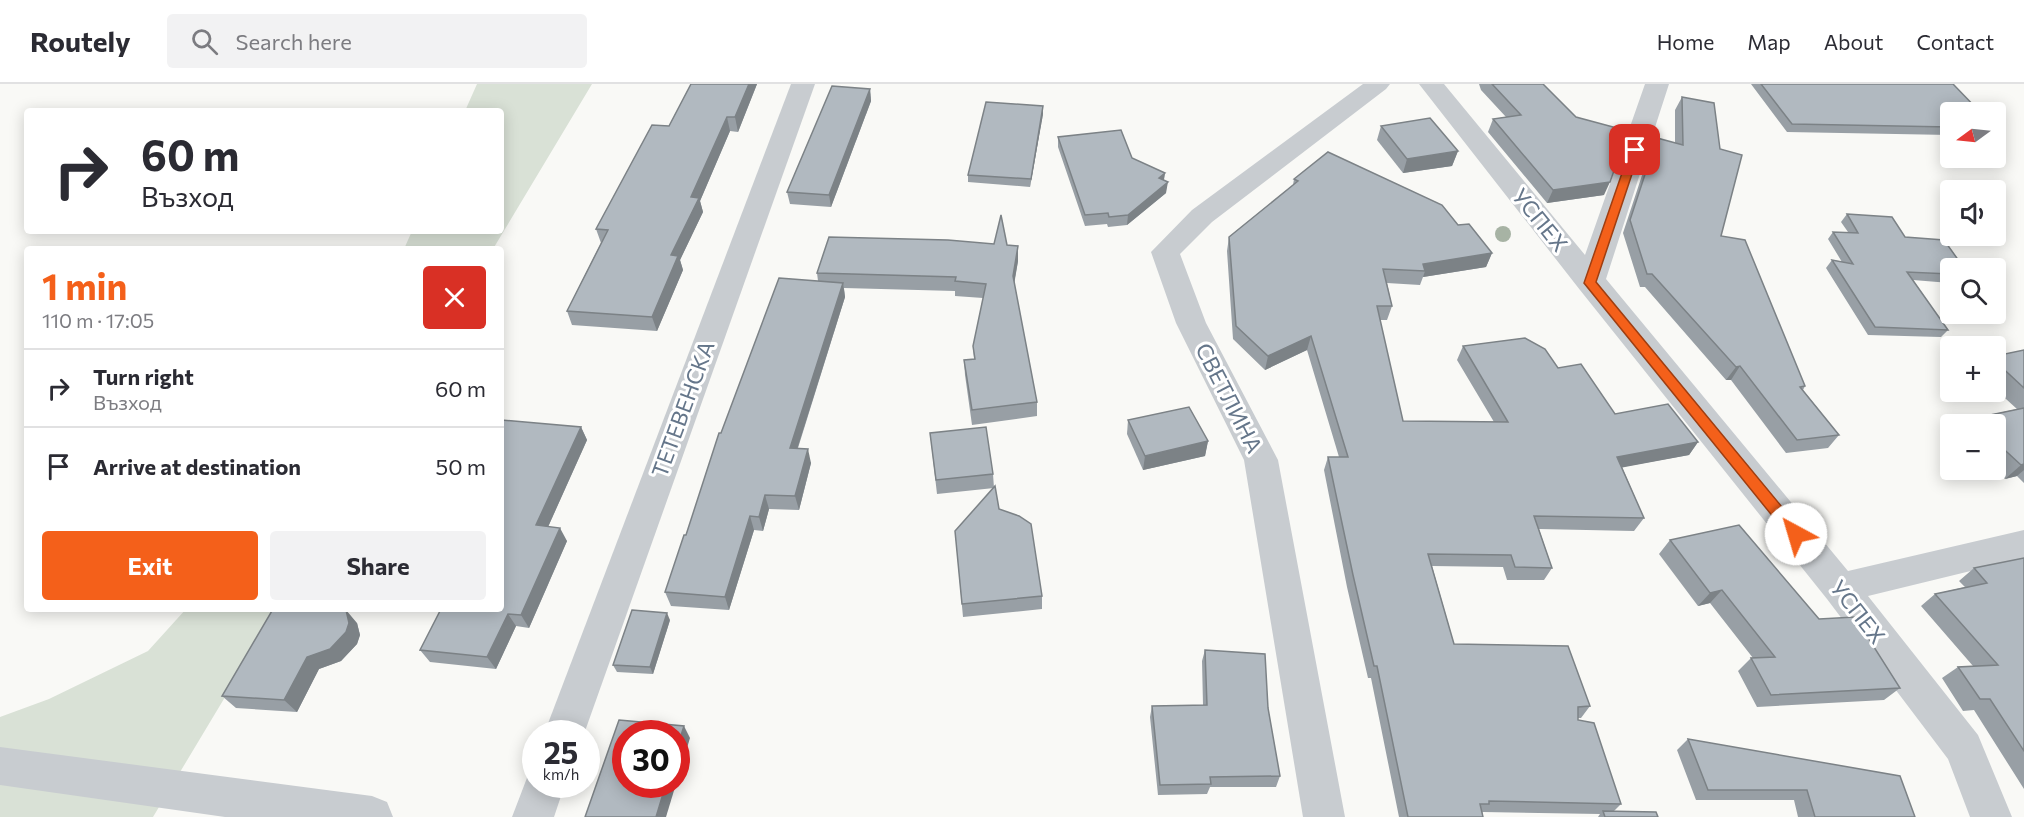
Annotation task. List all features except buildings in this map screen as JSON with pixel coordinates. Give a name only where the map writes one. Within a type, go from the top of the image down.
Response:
[{"type":"street","name":"ТЕТЕВЕНСКА","points":[[569,720],[803,84]]},
{"type":"street","name":"СВЕТЛИНА","points":[[1324,817],[1261,460],[1191,323],[1165,252],[1202,216],[1378,84]]},
{"type":"street","name":"УСПЕХ","points":[[1431,84],[1590,283],[1840,588],[1964,748],[1991,817]]},
{"type":"street","points":[[1590,283],[1658,84]]},
{"type":"street","points":[[1840,588],[2024,544]]},
{"type":"street","points":[[0,766],[372,817]]},
{"type":"street","points":[[533,817],[540,798]]},
{"type":"shaded area","points":[[477,84],[592,84],[504,231],[504,108],[466,108]]},
{"type":"shaded area","points":[[411,234],[502,234],[495,246],[405,246]]},
{"type":"shaded area","points":[[183,612],[276,612],[153,817],[0,817],[0,717],[49,699],[148,651]]},
{"type":"route","points":[[1635,150],[1590,283],[1796,534]]}]
